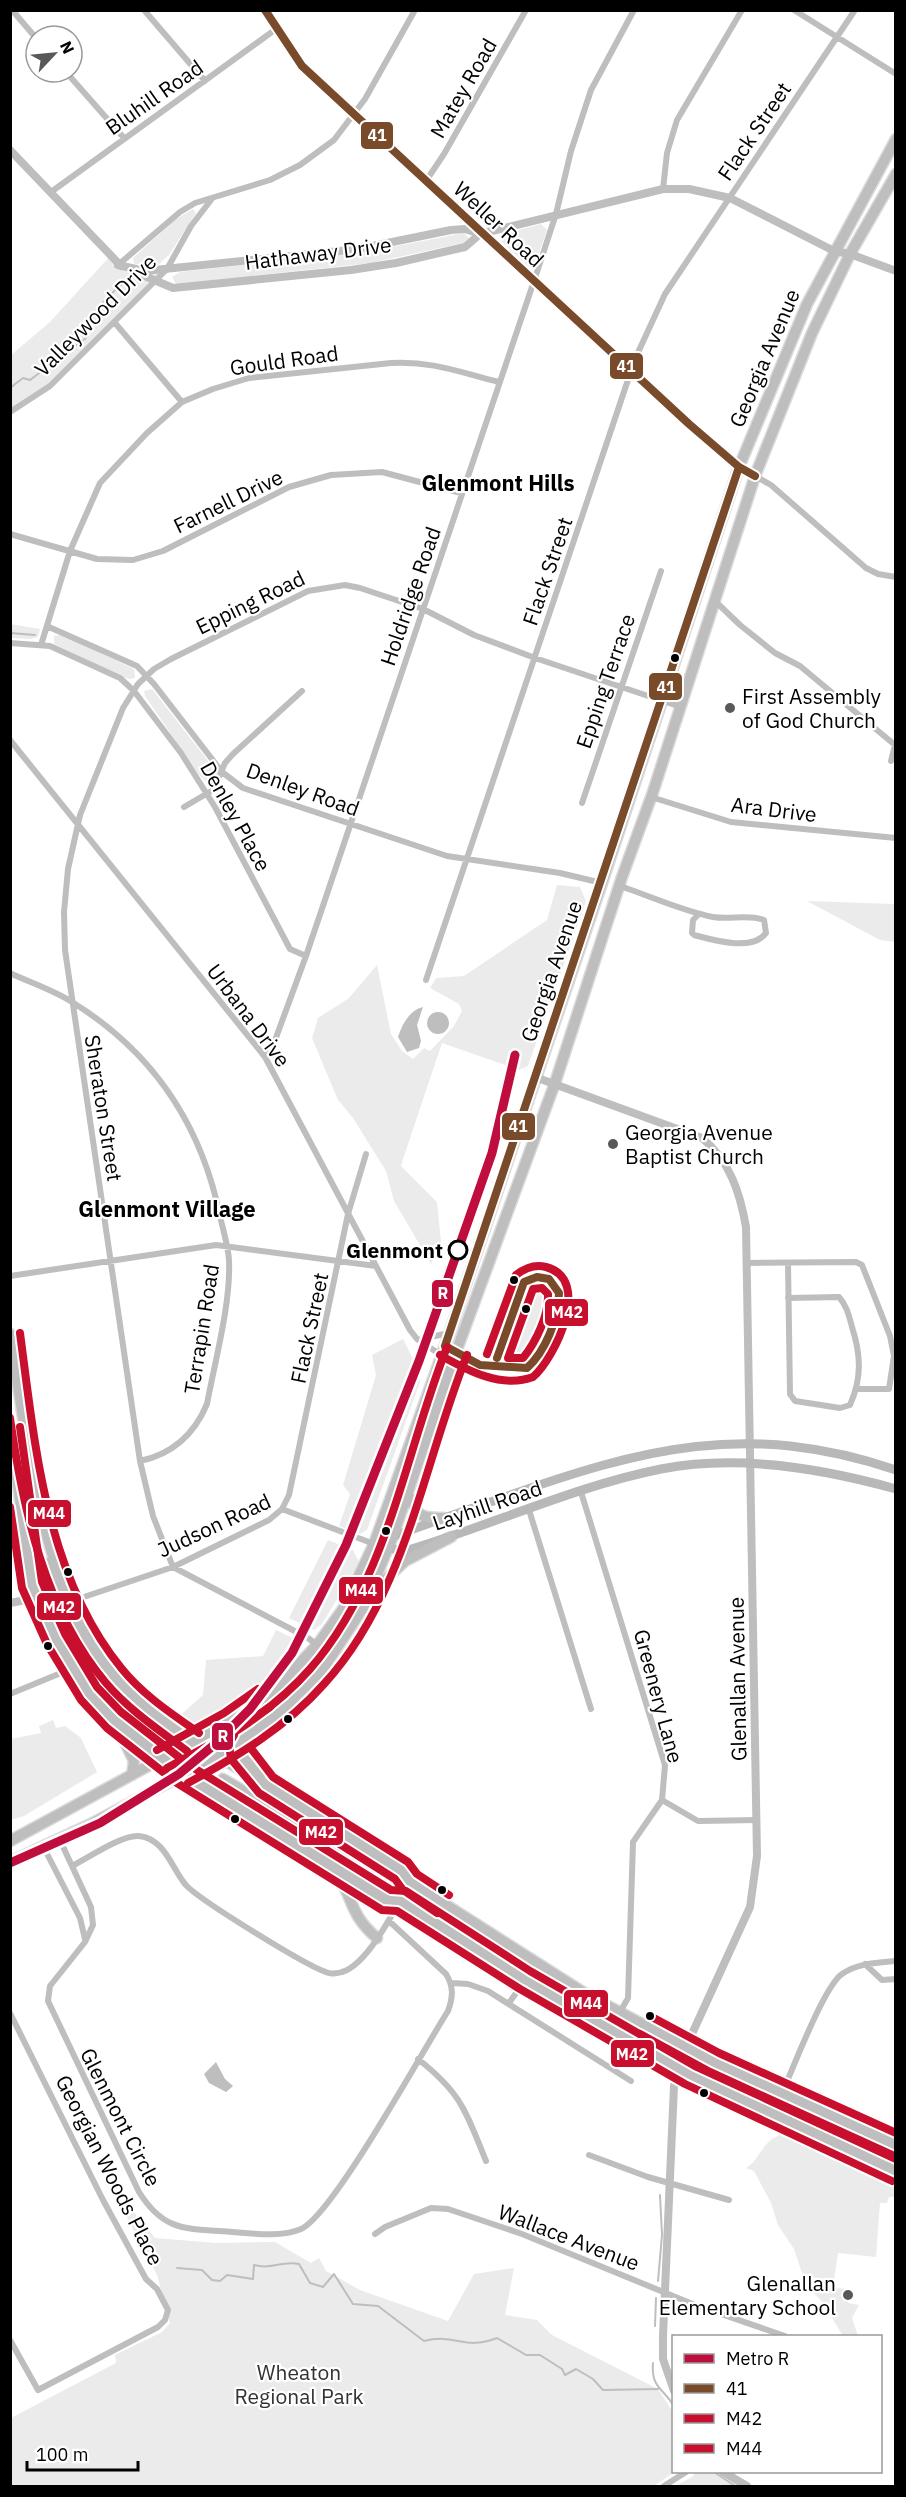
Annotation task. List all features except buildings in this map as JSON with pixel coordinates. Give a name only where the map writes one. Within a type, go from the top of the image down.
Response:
[{"type":"main road","name":"Georgia Avenue","points":[[10,1841],[240,1716],[273,1691],[318,1644],[343,1609],[374,1544],[449,1333],[602,883],[739,466],[769,390],[834,251],[896,139]]},
{"type":"main road","name":"Georgia Avenue","points":[[10,1862],[91,1824],[242,1741],[281,1711],[333,1657],[370,1595],[555,1083],[681,707],[755,476],[812,333],[850,254],[896,174]]},
{"type":"main road","points":[[10,1334],[51,1580],[69,1624],[111,1690],[153,1737],[124,1720],[88,1679],[49,1606],[33,1554],[10,1426]]},
{"type":"main road","points":[[10,1426],[28,1566],[36,1598],[73,1668],[112,1718],[131,1751],[134,1765],[132,1775]]},
{"type":"main road","name":"Layhill Road","points":[[374,1544],[575,1472],[653,1451],[750,1442],[828,1452],[863,1459],[896,1470]]},
{"type":"main road","name":"Layhill Road","points":[[374,1544],[405,1551],[451,1538],[581,1492],[663,1468],[722,1463],[794,1466],[896,1489]]},
{"type":"main road","points":[[34,1487],[52,1558],[69,1602],[92,1646],[113,1675],[152,1713],[193,1742],[402,1871],[410,1882]]},
{"type":"main road","points":[[407,1492],[420,1515],[426,1519],[444,1518]]},
{"type":"main road","points":[[370,1595],[405,1561],[451,1538]]},
{"type":"main road","points":[[112,1718],[183,1774],[388,1901],[400,1900]]},
{"type":"main road","points":[[242,1741],[238,1745],[242,1755],[266,1785]]},
{"type":"main road","points":[[896,2145],[686,2047],[564,1982],[410,1882],[393,1878],[221,1782],[525,1980],[678,2068],[896,2171]]},
{"type":"main road","points":[[317,1856],[339,1876],[355,1915],[377,1938]]},
{"type":"street","points":[[12,10],[24,24]]},
{"type":"street","points":[[144,10],[205,81]]},
{"type":"street","name":"Weller Road","points":[[265,10],[302,66],[480,234],[739,466],[771,485],[866,568],[878,574],[896,577]]},
{"type":"street","name":"Valleywood Drive","points":[[118,265],[180,212],[195,203],[211,200],[270,180],[300,165],[334,140],[354,116],[415,10]]},
{"type":"street","name":"Matey Road","points":[[426,181],[459,129],[526,10]]},
{"type":"street","name":"Holdridge Road","points":[[265,1057],[274,1043],[351,824],[556,214],[570,151],[591,90],[634,10]]},
{"type":"street","points":[[663,189],[668,153],[677,120],[742,10]]},
{"type":"street","points":[[794,10],[896,74]]},
{"type":"street","name":"Flack Street","points":[[426,980],[632,370],[665,294],[855,10]]},
{"type":"street","name":"Bluhill Road","points":[[51,192],[276,29]]},
{"type":"street","points":[[77,84],[124,138]]},
{"type":"street","points":[[10,150],[118,265]]},
{"type":"street","name":"Hathaway Drive","points":[[118,265],[173,288],[396,263],[465,247],[480,234],[556,214],[663,189],[689,189],[730,198],[834,251],[850,254],[896,271]]},
{"type":"street","name":"Valleywood Drive","points":[[10,412],[50,386],[167,269],[191,226],[211,200]]},
{"type":"street","name":"Hathaway Drive","points":[[118,265],[145,271],[358,249],[452,230],[465,229],[480,234]]},
{"type":"street","points":[[115,323],[182,402]]},
{"type":"street","name":"Gould Road","points":[[41,645],[49,627],[70,551],[100,483],[147,433],[182,402],[213,388],[249,378],[414,362],[443,365],[499,382]]},
{"type":"street","name":"Farnell Drive","points":[[10,534],[97,559],[133,560],[153,555],[289,487],[331,475],[382,472],[461,493]]},
{"type":"street","name":"Epping Terrace","points":[[582,803],[661,571]]},
{"type":"street","name":"Epping Road","points":[[134,691],[146,675],[171,659],[290,598],[324,586],[345,585],[423,609],[474,635],[681,707]]},
{"type":"street","points":[[715,600],[740,625],[775,653],[800,666],[895,745],[891,761]]},
{"type":"street","name":"Denley Road","points":[[49,627],[137,666],[222,772],[243,788],[467,861],[560,873],[602,883]]},
{"type":"street","points":[[10,643],[50,646],[120,678],[134,691]]},
{"type":"street","name":"Denley Place","points":[[134,691],[181,753],[281,934],[291,949],[306,956]]},
{"type":"street","name":"Sheraton Street","points":[[134,691],[123,708],[83,807],[68,869],[64,912],[65,950],[140,1461],[153,1516],[173,1567]]},
{"type":"street","points":[[184,807],[213,790],[233,754],[302,691]]},
{"type":"street","name":"Urbana Drive","points":[[10,740],[265,1057],[417,1339],[441,1355]]},
{"type":"street","name":"Ara Drive","points":[[651,797],[731,822],[896,838]]},
{"type":"street","points":[[620,886],[699,914],[716,917],[757,917],[764,920],[766,933],[756,941],[737,942],[722,942],[694,935],[692,933],[693,920],[699,914]]},
{"type":"street","name":"Terrapin Road","points":[[10,973],[72,1002],[130,1045],[162,1082],[183,1112],[201,1147],[214,1185],[227,1246],[229,1283],[207,1404],[200,1420],[182,1442],[155,1457],[140,1461]]},
{"type":"street","name":"Glenallan Avenue","points":[[535,1077],[702,1138],[714,1148],[728,1169],[742,1205],[746,1227],[758,1856],[750,1907],[686,2047],[674,2086],[663,2359],[672,2385]]},
{"type":"street","name":"Flack Street","points":[[282,1509],[296,1466],[348,1214],[366,1154]]},
{"type":"street","points":[[10,1276],[227,1246],[376,1266]]},
{"type":"street","points":[[747,1263],[856,1262],[862,1265],[893,1344],[894,1356],[892,1390],[857,1389]]},
{"type":"street","points":[[788,1263],[788,1299],[790,1394],[795,1401],[840,1408],[850,1405],[857,1389],[860,1355],[845,1304],[839,1297],[788,1299]]},
{"type":"street","points":[[417,1339],[430,1339],[449,1333]]},
{"type":"street","name":"Greenery Lane","points":[[581,1492],[665,1765],[662,1800],[633,1842],[628,1998],[620,2012]]},
{"type":"street","name":"Judson Road","points":[[69,1602],[173,1567],[269,1520],[282,1509],[374,1544]]},
{"type":"street","points":[[529,1510],[591,1709]]},
{"type":"street","points":[[173,1567],[318,1644],[333,1657]]},
{"type":"street","points":[[11,1602],[36,1598]]},
{"type":"street","points":[[10,1694],[73,1668]]},
{"type":"street","points":[[662,1800],[698,1821],[757,1820]]},
{"type":"street","points":[[72,1866],[128,1837],[138,1836],[149,1839],[164,1851],[191,1891],[288,1952],[330,1974],[343,1972],[356,1965],[377,1938],[410,1882]]},
{"type":"street","name":"Glenmont Circle","points":[[59,1838],[93,1912],[93,1924],[85,1942],[50,1986],[48,2001],[53,2017],[139,2192],[159,2218],[172,2226],[197,2230],[279,2233],[301,2229],[316,2217],[341,2184],[448,2011],[453,1994],[452,1983]]},
{"type":"street","points":[[43,1846],[80,1918],[85,1942]]},
{"type":"street","points":[[388,1921],[423,1950],[452,1983],[477,1986],[509,2003],[631,2080]]},
{"type":"street","points":[[782,2093],[833,1983],[840,1975],[865,1964],[896,1961]]},
{"type":"street","points":[[865,1964],[882,1980],[896,1979]]},
{"type":"street","points":[[509,2003],[525,1980]]},
{"type":"street","name":"Georgian Woods Place","points":[[10,2013],[103,2200],[146,2278],[157,2289],[168,2310],[165,2320],[158,2327],[38,2390],[10,2340]]},
{"type":"street","points":[[418,2059],[440,2076],[458,2096],[486,2161]]},
{"type":"street","points":[[589,2155],[648,2177],[729,2200]]},
{"type":"street","name":"Wallace Avenue","points":[[375,2234],[431,2208],[448,2209],[522,2234],[665,2293],[779,2335]]},
{"type":"street","points":[[664,2487],[685,2473]]},
{"type":"street","points":[[725,2473],[747,2487]]},
{"type":"green space","points":[[193,209],[196,213],[169,255],[158,265],[134,264],[133,258],[175,220]]},
{"type":"green space","points":[[541,224],[547,230],[535,264],[529,267],[500,240],[503,234]]},
{"type":"green space","points":[[464,233],[469,238],[463,243],[371,263],[176,284],[172,277],[180,272],[376,250]]},
{"type":"green space","points":[[110,256],[119,265],[167,269],[50,386],[11,412],[11,355],[50,322]]},
{"type":"green space","points":[[10,624],[40,629],[38,637],[11,638]]},
{"type":"green space","points":[[63,635],[134,669],[135,678],[123,677],[54,644],[54,636]]},
{"type":"green space","points":[[152,689],[216,771],[215,778],[208,783],[199,775],[145,696],[144,691]]},
{"type":"green space","points":[[557,885],[580,887],[586,901],[528,1066],[519,1070],[442,1043],[402,1162],[401,1166],[437,1202],[441,1242],[431,1264],[394,1201],[386,1171],[353,1118],[338,1100],[312,1038],[318,1018],[349,998],[377,965],[391,1034],[402,1051],[413,1059],[424,1048],[430,1051],[454,1026],[462,1011],[459,1004],[430,988],[436,978],[464,976],[547,920]]},
{"type":"green space","points":[[807,901],[895,904],[895,942],[880,940]]},
{"type":"green space","points":[[534,1286],[545,1287],[550,1294],[551,1305],[537,1345],[524,1362],[518,1361],[509,1352],[509,1342],[527,1290]]},
{"type":"green space","points":[[403,1339],[419,1371],[420,1382],[367,1530],[360,1534],[339,1526],[350,1494],[343,1485],[376,1375],[372,1355]]},
{"type":"green space","points":[[328,1540],[353,1550],[359,1562],[322,1624],[314,1630],[289,1618]]},
{"type":"green space","points":[[276,1630],[301,1642],[303,1648],[257,1692],[204,1729],[192,1729],[176,1719],[203,1695],[206,1660],[263,1656]]},
{"type":"green space","points":[[53,1720],[56,1728],[65,1726],[81,1738],[97,1772],[24,1816],[11,1820],[11,1739],[41,1733],[39,1726]]},
{"type":"green space","points":[[780,2135],[895,2188],[895,2197],[889,2197],[887,2203],[880,2203],[876,2257],[838,2253],[834,2280],[803,2276],[794,2249],[778,2225],[771,2203],[754,2171],[746,2168],[769,2142]]},
{"type":"green space","name":"Wheaton Regional Park","points":[[133,2211],[155,2238],[216,2243],[275,2242],[311,2263],[319,2258],[326,2271],[360,2290],[448,2321],[474,2274],[514,2268],[505,2315],[537,2320],[552,2335],[658,2389],[672,2410],[673,2473],[654,2486],[11,2486],[11,2418],[116,2363],[115,2355],[162,2332],[170,2323],[157,2275],[126,2216]]},
{"type":"green space","points":[[808,2286],[850,2289],[848,2303],[859,2305],[852,2318],[858,2335],[842,2335],[823,2303]]},
{"type":"green space","points":[[695,2473],[721,2473],[740,2486],[675,2486]]},
{"type":"shaded area","points":[[423,1007],[417,1025],[421,1041],[419,1048],[407,1052],[398,1037],[410,1014]]},
{"type":"shaded area","points":[[438,1012],[446,1015],[449,1023],[446,1031],[438,1034],[430,1031],[427,1023],[430,1015]]},
{"type":"shaded area","points":[[216,2062],[225,2079],[233,2086],[226,2092],[209,2083],[204,2074]]},
{"type":"waterway","points":[[10,388],[23,378],[30,380],[59,358],[63,350],[71,349],[86,338],[94,314],[122,284]]},
{"type":"waterway","points":[[10,633],[35,635]]},
{"type":"waterway","points":[[658,2281],[662,2235],[660,2195]]},
{"type":"waterway","points":[[177,2268],[202,2270],[212,2280],[220,2281],[227,2275],[253,2279],[254,2265],[299,2264],[310,2283],[323,2287],[334,2274],[353,2304],[378,2306],[424,2341],[444,2339],[476,2343],[497,2338],[526,2355],[540,2355],[562,2369],[565,2375],[576,2369],[593,2379],[603,2390],[658,2389]]},
{"type":"waterway","points":[[655,2326],[656,2298]]},
{"type":"waterway","points":[[653,2363],[656,2383],[672,2403]]},
{"type":"waterway","points":[[716,2473],[735,2486]]},
{"type":"tunnel","points":[[157,1733],[223,1779]]},
{"type":"tunnel","points":[[149,1741],[219,1785]]},
{"type":"metro line","name":"R","points":[[10,1863],[100,1823],[179,1774],[214,1745],[250,1709],[292,1653],[346,1545],[419,1361],[492,1153],[515,1055]]},
{"type":"transit line","name":"41","points":[[265,10],[302,66],[689,424],[739,467],[755,476]]},
{"type":"transit line","name":"41","points":[[445,1346],[739,467]]},
{"type":"transit line","name":"M42","points":[[440,1355],[473,1372],[497,1379],[509,1381],[533,1377],[551,1353],[565,1319],[568,1302],[567,1287],[560,1274],[546,1267],[534,1266],[516,1275],[487,1354]]},
{"type":"transit line","name":"41","points":[[445,1346],[480,1365],[527,1368],[545,1344],[557,1313],[559,1293],[549,1279],[537,1277],[524,1282],[497,1358]]},
{"type":"transit line","name":"M44","points":[[542,1288],[548,1294],[548,1302],[537,1336],[523,1358],[508,1358],[533,1289],[542,1288]]},
{"type":"transit line","name":"M44","points":[[20,1333],[39,1465],[48,1509],[60,1552],[76,1594],[96,1633],[122,1669],[158,1704],[199,1733]]},
{"type":"transit line","name":"M44","points":[[178,1765],[231,1734],[281,1698],[310,1669],[337,1634],[377,1556],[447,1347]]},
{"type":"transit line","name":"M42","points":[[188,1783],[260,1740],[294,1714],[324,1684],[352,1649],[375,1610],[394,1570],[467,1355]]},
{"type":"transit line","name":"M42","points":[[10,1418],[30,1523],[52,1592],[67,1624],[85,1655],[115,1693],[187,1751]]},
{"type":"transit line","name":"M44","points":[[20,1427],[42,1582],[65,1634],[97,1687],[121,1712],[189,1765],[391,1890],[406,1891],[530,1971],[695,2066],[896,2159]]},
{"type":"transit line","name":"M42","points":[[10,1507],[22,1588],[47,1644],[81,1700],[107,1728],[177,1783],[382,1910],[397,1911],[520,1989],[685,2084],[892,2181]]},
{"type":"transit line","name":"M44","points":[[157,1750],[224,1713],[258,1689]]},
{"type":"transit line","name":"M42","points":[[167,1768],[235,1731],[270,1707]]},
{"type":"transit line","name":"M42","points":[[234,1735],[229,1744],[231,1759],[259,1793],[395,1879],[403,1890],[437,1913]]},
{"type":"transit line","name":"M44","points":[[250,1747],[273,1777],[408,1862],[417,1874],[449,1895]]},
{"type":"transit line","name":"M44","points":[[650,2016],[719,2053],[896,2133]]},
{"type":"transit line","name":"M42","points":[[640,2034],[710,2072],[892,2155]]},
{"type":"place","name":"First Assembly of God Church","points":[[730,708]]},
{"type":"place","name":"Georgia Avenue Baptist Church","points":[[613,1144]]},
{"type":"place","name":"Glenmont","points":[[458,1250]]},
{"type":"place","name":"Glenallan Elementary School","points":[[848,2295]]},
{"type":"district","name":"Glenmont Hills","points":[[498,482]]},
{"type":"district","name":"Glenmont Village","points":[[167,1208]]}]
